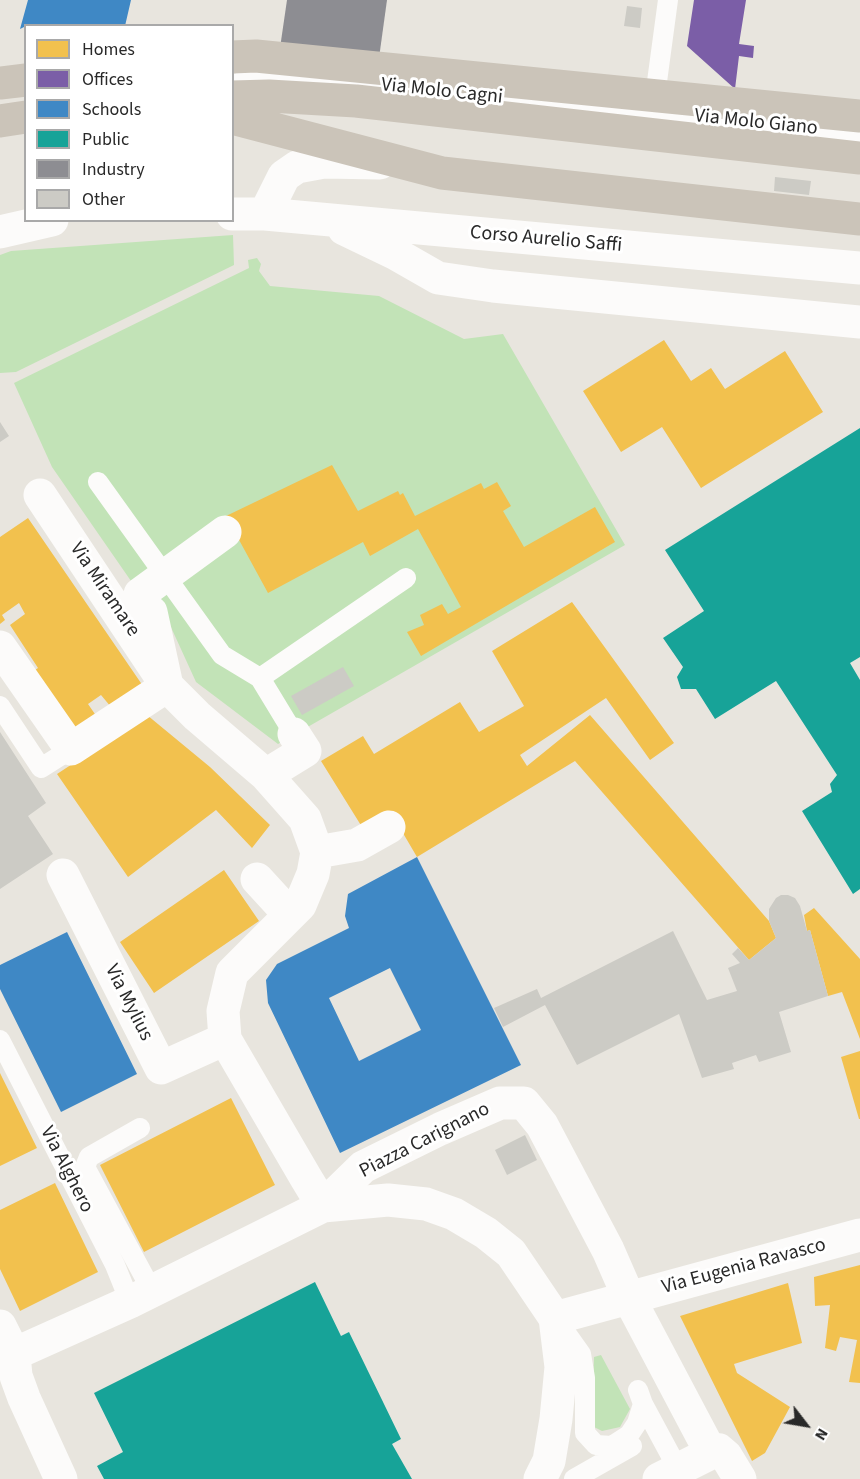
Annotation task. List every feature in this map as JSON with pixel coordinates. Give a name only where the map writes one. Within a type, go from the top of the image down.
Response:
[{"type":"highway","points":[[234,57],[268,57],[860,116]]},
{"type":"highway","points":[[0,83],[24,80]]},
{"type":"highway","points":[[234,97],[269,96],[356,101],[860,158]]},
{"type":"highway","points":[[234,119],[442,173],[860,219]]},
{"type":"highway","points":[[0,122],[24,120]]},
{"type":"street","points":[[265,214],[284,176],[297,167],[324,162],[468,163],[860,204]]},
{"type":"street","name":"Corso Aurelio Saffi","points":[[234,214],[265,214],[860,268]]},
{"type":"street","points":[[324,220],[396,254],[438,278],[493,286],[860,322]]},
{"type":"street","points":[[0,232],[43,222]]},
{"type":"street","name":"Via Miramare","points":[[40,495],[167,686],[197,716],[266,775]]},
{"type":"street","points":[[152,594],[225,532]]},
{"type":"street","name":"Via Miramare","points":[[152,594],[167,686]]},
{"type":"street","points":[[0,647],[70,749],[167,686]]},
{"type":"street","points":[[61,1479],[24,1398],[5,1347],[141,1297],[323,1206],[225,1039],[223,1011],[232,973],[300,905],[313,874],[317,852],[305,819],[266,775],[305,751],[294,734]]},
{"type":"street","points":[[317,852],[357,845],[389,827]]},
{"type":"street","name":"Via Mylius","points":[[63,875],[161,1068],[225,1039]]},
{"type":"street","points":[[257,879],[290,915]]},
{"type":"street","name":"Piazza Carignano","points":[[323,1206],[363,1167],[440,1129],[500,1103],[524,1103],[542,1125],[609,1250],[629,1298],[711,1453]]},
{"type":"street","name":"Piazza Carignano","points":[[323,1206],[388,1200],[426,1204],[454,1214],[512,1252],[555,1318],[561,1367],[549,1461],[540,1479]]},
{"type":"street","name":"Via Eugenia Ravasco","points":[[629,1298],[860,1235]]},
{"type":"street","points":[[555,1318],[629,1298]]},
{"type":"street","points":[[668,1474],[719,1450],[726,1456],[740,1479]]},
{"type":"lane","points":[[652,112],[668,0]]},
{"type":"lane","name":"Via Molo Cagni","points":[[234,84],[286,76],[652,112]]},
{"type":"lane","name":"Via Molo Giano","points":[[652,112],[860,134]]},
{"type":"lane","points":[[98,482],[152,594],[222,655],[260,678],[294,734]]},
{"type":"lane","points":[[260,678],[406,578]]},
{"type":"lane","points":[[0,706],[41,768],[70,749]]},
{"type":"lane","name":"Via Alghero","points":[[0,1040],[115,1265],[141,1297]]},
{"type":"lane","name":"Via Alghero","points":[[140,1128],[89,1158],[85,1167],[141,1297]]},
{"type":"lane","name":"Piazza Carignano","points":[[555,1318],[581,1354],[585,1378],[585,1433],[596,1445],[612,1446],[629,1435],[637,1424],[641,1397]]},
{"type":"lane","points":[[641,1397],[668,1474]]},
{"type":"lane","points":[[574,1479],[640,1441],[645,1425],[641,1397]]},
{"type":"green space","points":[[233,235],[234,265],[16,372],[0,373],[0,255],[11,251]]},
{"type":"green space","points":[[257,258],[261,264],[259,271],[270,286],[379,296],[464,339],[503,334],[625,545],[278,744],[196,682],[159,601],[140,594],[52,467],[14,383],[249,268],[248,260]]},
{"type":"green space","points":[[601,1355],[630,1409],[620,1427],[602,1431],[592,1426],[594,1357]]},
{"type":"building: Homes","points":[[664,340],[691,381],[711,368],[725,389],[785,351],[823,412],[701,488],[662,427],[621,452],[583,391]]},
{"type":"building: Homes","points":[[332,465],[358,511],[398,491],[400,495],[403,493],[415,516],[481,483],[484,489],[497,482],[511,506],[503,511],[524,547],[595,507],[615,542],[421,656],[407,632],[424,625],[420,615],[442,604],[448,614],[461,607],[418,529],[370,556],[363,542],[268,593],[226,516]]},
{"type":"building: Homes","points":[[28,518],[143,686],[111,707],[101,695],[88,704],[97,717],[75,732],[32,672],[38,668],[10,625],[25,614],[19,603],[2,615],[5,620],[0,624],[0,537]]},
{"type":"building: Homes","points":[[572,602],[674,743],[650,760],[606,698],[520,755],[527,766],[590,715],[769,921],[776,938],[749,960],[575,761],[417,857],[390,811],[362,827],[321,761],[363,736],[374,754],[460,702],[479,732],[524,706],[492,651]]},
{"type":"building: Homes","points":[[147,715],[210,767],[270,825],[252,848],[216,810],[128,877],[57,774]]},
{"type":"building: Homes","points":[[224,870],[259,921],[154,993],[120,942]]},
{"type":"building: Homes","points":[[814,908],[860,959],[860,1039],[842,992],[828,996],[804,915]]},
{"type":"building: Homes","points":[[860,1051],[860,1119],[859,1119],[841,1057]]},
{"type":"building: Homes","points":[[0,1073],[37,1148],[0,1166]]},
{"type":"building: Homes","points":[[231,1098],[275,1185],[144,1252],[100,1165]]},
{"type":"building: Homes","points":[[55,1183],[98,1272],[20,1311],[0,1269],[0,1210]]},
{"type":"building: Homes","points":[[860,1265],[860,1383],[849,1382],[857,1340],[840,1337],[836,1351],[825,1348],[830,1305],[815,1306],[814,1277]]},
{"type":"building: Homes","points":[[788,1283],[802,1343],[734,1364],[737,1373],[790,1407],[765,1453],[752,1461],[680,1316]]},
{"type":"building: Offices","points":[[694,0],[746,0],[739,44],[754,46],[753,58],[739,56],[735,89],[687,46]]},
{"type":"building: Schools","points":[[28,0],[131,0],[125,24],[24,24],[24,27],[20,29]]},
{"type":"building: Schools","points":[[417,857],[521,1065],[340,1153],[268,1003],[266,980],[277,964],[349,928],[345,916],[348,894]],"holes":[[[390,968],[421,1030],[359,1061],[329,998]]]},
{"type":"building: Schools","points":[[67,932],[137,1074],[61,1112],[0,989],[0,965]]},
{"type":"building: Public","points":[[860,428],[860,657],[850,663],[860,680],[860,889],[853,894],[802,811],[832,792],[830,784],[837,775],[776,681],[715,719],[696,689],[681,689],[677,677],[683,667],[663,638],[704,611],[665,550]]},
{"type":"building: Public","points":[[315,1282],[341,1336],[349,1332],[401,1439],[392,1444],[412,1479],[104,1479],[97,1466],[123,1452],[94,1393]]},
{"type":"building: Industry","points":[[287,0],[387,0],[379,58],[280,48]]},
{"type":"building: Other","points":[[627,6],[642,8],[640,28],[624,26]]},
{"type":"building: Other","points":[[775,177],[811,181],[809,195],[774,191]]},
{"type":"building: Other","points":[[0,422],[9,436],[0,442]]},
{"type":"building: Other","points":[[343,667],[354,686],[302,715],[291,696]]},
{"type":"building: Other","points":[[0,732],[46,803],[28,816],[53,854],[0,889]]},
{"type":"building: Other","points":[[781,895],[795,898],[800,906],[807,931],[810,930],[828,996],[779,1012],[791,1052],[759,1062],[756,1055],[732,1063],[734,1069],[702,1078],[679,1014],[577,1065],[545,1005],[503,1027],[494,1008],[537,989],[541,998],[673,931],[707,1000],[737,991],[728,968],[740,963],[732,954],[738,948],[749,960],[776,938],[769,921],[769,909],[776,898]]},
{"type":"building: Other","points":[[525,1135],[537,1160],[507,1175],[495,1150]]}]
